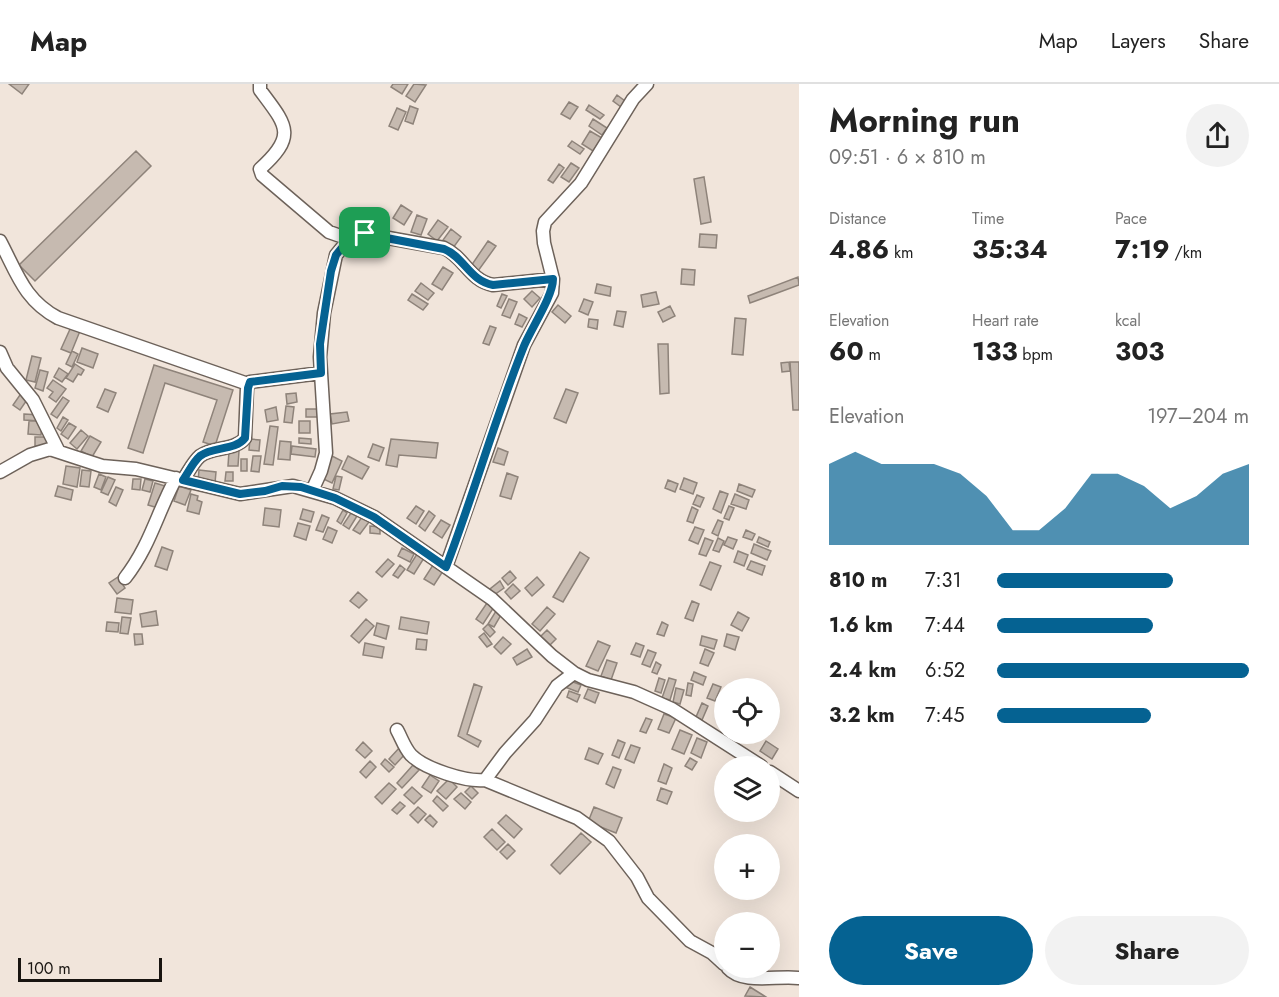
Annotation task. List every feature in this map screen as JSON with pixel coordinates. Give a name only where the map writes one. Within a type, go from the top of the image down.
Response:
[{"type":"street","points":[[260,84],[260,90],[286,128],[286,138],[270,161],[260,169],[262,176],[329,232],[349,239]]},
{"type":"street","points":[[446,567],[524,345],[552,293],[553,279],[544,243],[544,222],[581,183],[633,99],[647,84]]},
{"type":"street","points":[[312,491],[326,453],[327,436],[320,344],[331,271],[336,255],[355,232],[453,252],[476,278],[486,284],[553,279]]},
{"type":"street","points":[[0,241],[31,298],[47,312],[58,318],[248,384]]},
{"type":"street","points":[[0,352],[12,375],[33,400],[58,450]]},
{"type":"street","points":[[125,578],[141,556],[179,479],[199,457],[239,444],[245,438],[248,384],[253,380],[321,373]]},
{"type":"street","points":[[0,472],[44,450],[58,450],[102,466],[136,469],[240,494],[293,486],[335,498],[374,517],[492,598],[552,656],[574,673],[588,680],[634,692],[672,709],[745,756]]},
{"type":"street","points":[[485,780],[505,753],[536,720],[557,686],[574,673]]},
{"type":"street","points":[[397,730],[405,746],[423,764],[466,779],[485,780],[577,818],[609,841],[637,877],[648,898],[690,941],[714,955]]},
{"type":"street","points":[[780,779],[799,791]]},
{"type":"street","points":[[780,978],[799,978]]},
{"type":"building","points":[[9,84],[29,84],[22,94]]},
{"type":"building","points":[[393,84],[408,84],[402,94],[391,87]]},
{"type":"building","points":[[414,84],[426,85],[415,102],[406,96]]},
{"type":"building","points":[[617,95],[625,101],[621,107],[613,101]]},
{"type":"building","points":[[569,102],[578,107],[570,119],[561,114]]},
{"type":"building","points":[[589,105],[604,115],[600,119],[586,110]]},
{"type":"building","points":[[410,106],[418,109],[413,124],[405,121]]},
{"type":"building","points":[[397,108],[406,112],[398,130],[389,126]]},
{"type":"building","points":[[593,119],[607,128],[602,135],[589,126]]},
{"type":"building","points":[[590,131],[602,138],[593,151],[582,144]]},
{"type":"building","points":[[572,141],[584,149],[580,154],[568,146]]},
{"type":"building","points":[[136,151],[151,166],[35,281],[19,265]]},
{"type":"building","points":[[571,163],[579,168],[569,182],[561,177]]},
{"type":"building","points":[[559,164],[564,168],[553,183],[548,180]]},
{"type":"building","points":[[704,177],[711,222],[701,224],[694,179]]},
{"type":"building","points":[[401,205],[412,212],[404,225],[393,218]]},
{"type":"building","points":[[417,215],[427,219],[421,235],[411,232]]},
{"type":"building","points":[[438,220],[448,227],[437,241],[428,234]]},
{"type":"building","points":[[451,229],[461,237],[453,248],[443,240]]},
{"type":"building","points":[[700,234],[717,235],[716,248],[699,247]]},
{"type":"building","points":[[488,241],[496,246],[478,271],[471,266]]},
{"type":"building","points":[[443,267],[453,273],[442,290],[432,284]]},
{"type":"building","points":[[682,269],[695,270],[694,285],[681,284]]},
{"type":"building","points":[[798,277],[799,285],[750,303],[748,296]]},
{"type":"building","points":[[421,283],[434,293],[428,300],[415,291]]},
{"type":"building","points":[[597,284],[611,287],[610,296],[595,293]]},
{"type":"building","points":[[532,291],[540,298],[532,307],[524,299]]},
{"type":"building","points":[[656,292],[659,304],[643,307],[641,295]]},
{"type":"building","points":[[412,294],[428,304],[423,310],[408,300]]},
{"type":"building","points":[[502,294],[507,296],[501,308],[497,306]]},
{"type":"building","points":[[509,299],[517,302],[510,318],[502,315]]},
{"type":"building","points":[[584,299],[593,302],[588,315],[579,311]]},
{"type":"building","points":[[558,305],[571,316],[565,323],[552,312]]},
{"type":"building","points":[[670,306],[675,316],[663,322],[658,312]]},
{"type":"building","points":[[617,311],[626,312],[623,327],[614,325]]},
{"type":"building","points":[[519,314],[527,318],[522,327],[515,324]]},
{"type":"building","points":[[735,318],[746,319],[743,355],[732,354]]},
{"type":"building","points":[[589,319],[598,320],[597,329],[588,327]]},
{"type":"building","points":[[490,326],[496,328],[489,345],[483,343]]},
{"type":"building","points":[[71,327],[80,331],[71,353],[61,349]]},
{"type":"building","points":[[658,344],[668,344],[669,393],[660,394]]},
{"type":"building","points":[[82,348],[98,354],[93,368],[77,362]]},
{"type":"building","points":[[72,351],[78,354],[72,367],[66,364]]},
{"type":"building","points":[[32,356],[41,358],[35,382],[26,380]]},
{"type":"building","points":[[789,362],[790,371],[782,372],[781,363]]},
{"type":"building","points":[[790,362],[799,362],[799,410],[793,410]]},
{"type":"building","points":[[75,364],[84,370],[73,382],[66,378]]},
{"type":"building","points":[[154,365],[233,390],[215,446],[203,442],[217,400],[165,383],[143,453],[128,448]]},
{"type":"building","points":[[59,368],[68,374],[62,382],[54,377]]},
{"type":"building","points":[[40,370],[48,372],[43,391],[35,388]]},
{"type":"building","points":[[53,380],[66,389],[56,402],[49,397],[53,392],[47,388]]},
{"type":"building","points":[[105,389],[116,393],[108,412],[97,407]]},
{"type":"building","points":[[566,389],[578,393],[566,423],[554,418]]},
{"type":"building","points":[[22,392],[29,397],[20,410],[13,405]]},
{"type":"building","points":[[296,393],[297,402],[287,404],[286,394]]},
{"type":"building","points":[[63,397],[69,401],[57,418],[51,414]]},
{"type":"building","points":[[286,406],[294,407],[292,423],[284,422]]},
{"type":"building","points":[[276,407],[278,420],[267,422],[265,410]]},
{"type":"building","points":[[306,409],[321,409],[321,417],[306,417]]},
{"type":"building","points":[[347,412],[349,421],[332,424],[330,414]]},
{"type":"building","points":[[24,414],[40,415],[40,421],[24,420]]},
{"type":"building","points":[[63,417],[68,420],[61,431],[57,428]]},
{"type":"building","points":[[29,421],[42,421],[41,435],[28,434]]},
{"type":"building","points":[[299,421],[310,421],[310,433],[299,433]]},
{"type":"building","points":[[69,423],[76,427],[68,439],[61,434]]},
{"type":"building","points":[[270,426],[278,427],[273,465],[264,464]]},
{"type":"building","points":[[81,430],[88,436],[77,449],[70,443]]},
{"type":"building","points":[[90,436],[101,442],[92,457],[81,451]]},
{"type":"building","points":[[35,437],[48,437],[48,446],[35,446]]},
{"type":"building","points":[[299,438],[311,439],[311,444],[299,443]]},
{"type":"building","points":[[250,439],[260,440],[259,451],[249,450]]},
{"type":"building","points":[[391,439],[438,443],[436,458],[399,455],[397,467],[386,465]]},
{"type":"building","points":[[280,441],[291,442],[290,460],[278,459]]},
{"type":"building","points":[[373,444],[384,448],[379,461],[368,457]]},
{"type":"building","points":[[292,446],[316,449],[315,457],[291,454]]},
{"type":"building","points":[[498,448],[508,452],[504,465],[493,462]]},
{"type":"building","points":[[229,451],[239,451],[238,466],[228,466]]},
{"type":"building","points":[[330,455],[342,461],[332,483],[319,477]]},
{"type":"building","points":[[253,456],[261,456],[259,472],[251,471]]},
{"type":"building","points":[[348,456],[369,467],[362,479],[342,469]]},
{"type":"building","points":[[241,459],[247,459],[247,471],[241,471]]},
{"type":"building","points":[[66,466],[80,468],[77,487],[63,484]]},
{"type":"building","points":[[82,470],[91,471],[89,487],[80,486]]},
{"type":"building","points":[[199,470],[216,472],[215,483],[198,481]]},
{"type":"building","points":[[226,472],[233,472],[233,481],[225,481]]},
{"type":"building","points":[[507,473],[518,477],[511,499],[500,496]]},
{"type":"building","points":[[99,474],[106,477],[101,490],[94,487]]},
{"type":"building","points":[[336,476],[342,477],[339,490],[333,489]]},
{"type":"building","points":[[108,477],[115,480],[108,495],[101,492]]},
{"type":"building","points":[[684,478],[697,483],[693,494],[680,489]]},
{"type":"building","points":[[133,479],[141,479],[140,490],[132,489]]},
{"type":"building","points":[[145,479],[153,481],[150,492],[142,490]]},
{"type":"building","points":[[668,480],[678,484],[675,492],[665,488]]},
{"type":"building","points":[[155,483],[165,486],[158,508],[148,505]]},
{"type":"building","points":[[739,484],[755,490],[752,497],[737,491]]},
{"type":"building","points":[[58,486],[73,490],[71,500],[55,496]]},
{"type":"building","points":[[179,486],[191,490],[185,505],[174,501]]},
{"type":"building","points":[[116,487],[123,490],[116,506],[109,502]]},
{"type":"building","points":[[720,491],[728,494],[721,513],[713,509]]},
{"type":"building","points":[[191,494],[198,496],[197,500],[202,502],[199,514],[187,511]]},
{"type":"building","points":[[735,494],[749,500],[746,509],[731,504]]},
{"type":"building","points":[[697,495],[704,498],[700,507],[693,504]]},
{"type":"building","points":[[416,506],[424,511],[416,524],[407,518]]},
{"type":"building","points":[[729,506],[734,508],[729,520],[724,518]]},
{"type":"building","points":[[692,507],[698,510],[693,523],[687,521]]},
{"type":"building","points":[[265,508],[281,510],[279,527],[263,525]]},
{"type":"building","points":[[303,509],[314,512],[311,522],[300,519]]},
{"type":"building","points":[[343,510],[347,513],[341,524],[337,521]]},
{"type":"building","points":[[429,511],[435,516],[425,531],[419,526]]},
{"type":"building","points":[[351,513],[357,516],[349,529],[343,525]]},
{"type":"building","points":[[322,515],[329,518],[323,532],[316,530]]},
{"type":"building","points":[[362,517],[369,522],[360,534],[353,530]]},
{"type":"building","points":[[441,520],[450,525],[442,538],[433,532]]},
{"type":"building","points":[[718,520],[723,522],[718,536],[712,533]]},
{"type":"building","points":[[298,523],[310,526],[306,540],[294,536]]},
{"type":"building","points":[[370,526],[380,527],[380,534],[370,533]]},
{"type":"building","points":[[328,527],[337,531],[332,543],[323,539]]},
{"type":"building","points":[[695,527],[704,530],[698,544],[689,540]]},
{"type":"building","points":[[746,530],[755,534],[752,540],[743,537]]},
{"type":"building","points":[[728,537],[737,540],[733,549],[724,545]]},
{"type":"building","points":[[759,537],[770,542],[768,547],[757,542]]},
{"type":"building","points":[[705,538],[713,541],[706,556],[699,554]]},
{"type":"building","points":[[718,538],[724,541],[719,552],[713,550]]},
{"type":"building","points":[[754,544],[771,551],[767,560],[751,553]]},
{"type":"building","points":[[162,547],[173,551],[167,570],[155,566]]},
{"type":"building","points":[[402,548],[414,554],[410,562],[398,556]]},
{"type":"building","points":[[738,551],[748,555],[744,566],[734,562]]},
{"type":"building","points":[[580,552],[589,558],[563,602],[553,597]]},
{"type":"building","points":[[417,554],[424,558],[414,574],[407,570]]},
{"type":"building","points":[[388,559],[394,564],[382,577],[376,572]]},
{"type":"building","points":[[751,561],[765,566],[762,575],[747,569]]},
{"type":"building","points":[[710,562],[721,566],[711,590],[700,585]]},
{"type":"building","points":[[400,565],[405,569],[398,578],[393,575]]},
{"type":"building","points":[[433,565],[443,571],[434,585],[424,579]]},
{"type":"building","points":[[510,571],[516,578],[508,585],[502,578]]},
{"type":"building","points":[[118,577],[125,588],[117,594],[109,583]]},
{"type":"building","points":[[537,577],[544,585],[532,596],[525,588]]},
{"type":"building","points":[[500,581],[504,588],[494,595],[490,589]]},
{"type":"building","points":[[513,584],[520,591],[511,599],[505,592]]},
{"type":"building","points":[[358,592],[367,600],[359,608],[350,601]]},
{"type":"building","points":[[117,598],[133,600],[131,614],[115,612]]},
{"type":"building","points":[[692,601],[699,604],[693,621],[685,618]]},
{"type":"building","points":[[487,603],[494,607],[483,624],[476,619]]},
{"type":"building","points":[[547,607],[555,614],[540,631],[532,624]]},
{"type":"building","points":[[156,611],[158,625],[142,627],[140,614]]},
{"type":"building","points":[[496,611],[501,615],[494,627],[488,624]]},
{"type":"building","points":[[738,612],[749,618],[742,631],[731,625]]},
{"type":"building","points":[[122,617],[131,618],[128,634],[120,633]]},
{"type":"building","points":[[401,617],[429,622],[427,634],[399,629]]},
{"type":"building","points":[[366,619],[374,626],[359,643],[351,636]]},
{"type":"building","points":[[107,622],[119,623],[118,632],[106,631]]},
{"type":"building","points":[[662,622],[668,625],[664,636],[657,634]]},
{"type":"building","points":[[377,623],[389,626],[386,639],[374,635]]},
{"type":"building","points":[[488,624],[495,632],[490,637],[483,629]]},
{"type":"building","points":[[547,630],[556,639],[549,646],[540,637]]},
{"type":"building","points":[[484,633],[492,644],[487,647],[479,637]]},
{"type":"building","points":[[134,634],[142,634],[143,644],[135,645]]},
{"type":"building","points":[[727,634],[739,637],[735,650],[724,646]]},
{"type":"building","points":[[702,636],[717,640],[714,649],[700,645]]},
{"type":"building","points":[[503,637],[511,644],[501,654],[494,647]]},
{"type":"building","points":[[417,639],[427,640],[426,650],[416,649]]},
{"type":"building","points":[[598,641],[610,646],[598,671],[586,666]]},
{"type":"building","points":[[365,643],[384,647],[382,658],[363,655]]},
{"type":"building","points":[[636,643],[644,646],[640,657],[631,654]]},
{"type":"building","points":[[527,649],[532,657],[517,665],[513,658]]},
{"type":"building","points":[[705,649],[714,653],[708,666],[700,663]]},
{"type":"building","points":[[648,650],[656,653],[650,667],[642,664]]},
{"type":"building","points":[[607,660],[617,663],[611,680],[601,676]]},
{"type":"building","points":[[656,662],[661,665],[657,674],[652,672]]},
{"type":"building","points":[[694,672],[706,677],[703,685],[691,680]]},
{"type":"building","points":[[659,678],[665,680],[661,693],[655,691]]},
{"type":"building","points":[[669,678],[676,680],[670,700],[662,698]]},
{"type":"building","points":[[568,680],[581,685],[578,692],[565,687]]},
{"type":"building","points":[[688,683],[693,684],[691,696],[686,695]]},
{"type":"building","points":[[474,684],[482,687],[467,734],[481,741],[478,747],[458,736]]},
{"type":"building","points":[[713,684],[714,684],[714,701],[707,698]]},
{"type":"building","points":[[676,688],[684,690],[680,704],[673,702]]},
{"type":"building","points":[[588,689],[599,693],[595,703],[584,698]]},
{"type":"building","points":[[569,691],[580,695],[577,702],[567,697]]},
{"type":"building","points":[[702,703],[708,706],[702,720],[696,717]]},
{"type":"building","points":[[664,714],[676,718],[669,733],[658,729]]},
{"type":"building","points":[[646,718],[652,720],[646,733],[640,731]]},
{"type":"building","points":[[680,730],[692,735],[684,754],[672,749]]},
{"type":"building","points":[[697,738],[707,742],[701,758],[691,753]]},
{"type":"building","points":[[618,740],[625,743],[619,758],[612,755]]},
{"type":"building","points":[[363,742],[372,751],[365,758],[356,750]]},
{"type":"building","points":[[764,744],[770,744],[778,749],[774,756],[768,756],[760,751]]},
{"type":"building","points":[[631,745],[640,748],[634,763],[625,759]]},
{"type":"building","points":[[400,747],[406,753],[395,765],[389,759]]},
{"type":"building","points":[[589,748],[603,754],[598,764],[585,759]]},
{"type":"building","points":[[690,758],[697,762],[692,770],[685,766]]},
{"type":"building","points":[[385,759],[394,767],[389,772],[381,764]]},
{"type":"building","points":[[370,761],[376,767],[366,778],[360,772]]},
{"type":"building","points":[[664,764],[672,768],[666,784],[658,781]]},
{"type":"building","points":[[413,765],[419,770],[402,788],[397,783]]},
{"type":"building","points":[[613,767],[621,770],[614,788],[606,784]]},
{"type":"building","points":[[430,775],[439,781],[431,793],[422,787]]},
{"type":"building","points":[[449,779],[457,787],[446,799],[437,791]]},
{"type":"building","points":[[389,783],[396,789],[382,804],[375,797]]},
{"type":"building","points":[[471,786],[478,793],[472,799],[465,792]]},
{"type":"building","points":[[412,787],[422,796],[414,804],[404,795]]},
{"type":"building","points":[[661,788],[672,792],[667,804],[657,800]]},
{"type":"building","points":[[461,793],[471,802],[465,809],[454,799]]},
{"type":"building","points":[[437,796],[448,806],[443,811],[433,801]]},
{"type":"building","points":[[400,802],[405,806],[397,814],[392,810]]},
{"type":"building","points":[[418,807],[426,814],[418,823],[410,815]]},
{"type":"building","points":[[594,807],[622,818],[616,833],[588,822]]},
{"type":"building","points":[[430,815],[437,822],[433,827],[425,820]]},
{"type":"building","points":[[506,815],[522,829],[514,838],[498,823]]},
{"type":"building","points":[[492,829],[505,842],[497,850],[484,837]]},
{"type":"building","points":[[581,833],[591,842],[560,874],[551,865]]},
{"type":"building","points":[[508,844],[515,851],[507,859],[500,852]]},
{"type":"building","points":[[750,987],[766,997],[745,996]]},
{"type":"route","points":[[355,232],[365,233],[425,244],[453,252],[476,278],[486,284],[553,279],[552,293],[546,300],[524,345],[446,567],[374,517],[335,498],[293,486],[240,494],[183,480],[199,457],[243,441],[246,433],[248,384],[250,382],[321,373],[322,328],[331,271],[336,255],[355,232]]}]
